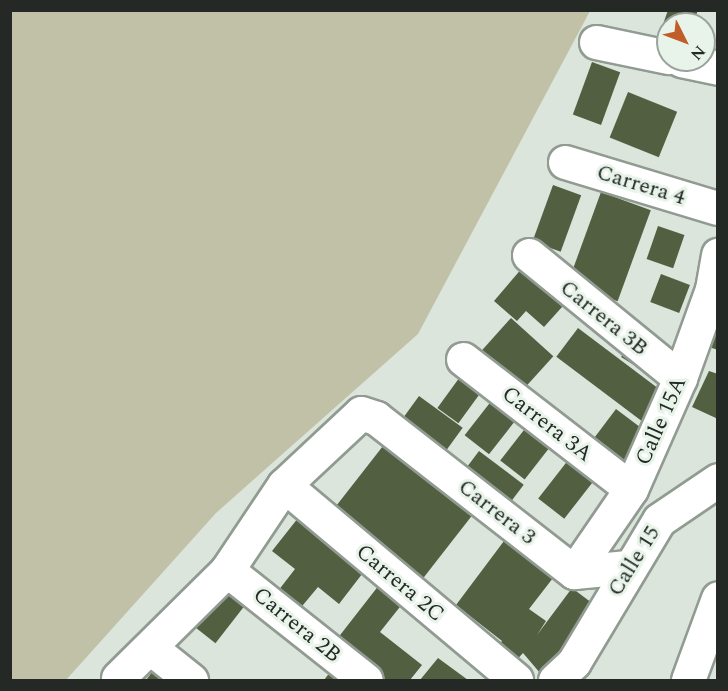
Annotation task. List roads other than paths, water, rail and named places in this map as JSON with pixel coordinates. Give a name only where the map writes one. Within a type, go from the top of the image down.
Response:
[{"type":"street","points":[[596,42],[656,54]]},
{"type":"street","name":"Carrera 4","points":[[565,162],[717,202]]},
{"type":"street","name":"Carrera 3B","points":[[529,255],[680,378]]},
{"type":"street","name":"Calle 15A","points":[[574,572],[631,489],[680,378],[712,289],[717,255]]},
{"type":"street","name":"Carrera 3A","points":[[463,360],[631,489]]},
{"type":"street","name":"Carrera 3","points":[[284,485],[361,413],[376,418],[574,572]]},
{"type":"street","name":"Calle 15","points":[[564,671],[658,520],[717,480]]},
{"type":"street","points":[[118,678],[152,649],[227,570],[284,485]]},
{"type":"street","name":"Carrera 2C","points":[[284,485],[516,681]]},
{"type":"street","points":[[574,572],[628,567]]},
{"type":"street","name":"Carrera 2B","points":[[227,570],[366,681]]},
{"type":"street","points":[[688,681],[717,598]]},
{"type":"street","points":[[152,649],[191,681]]}]
